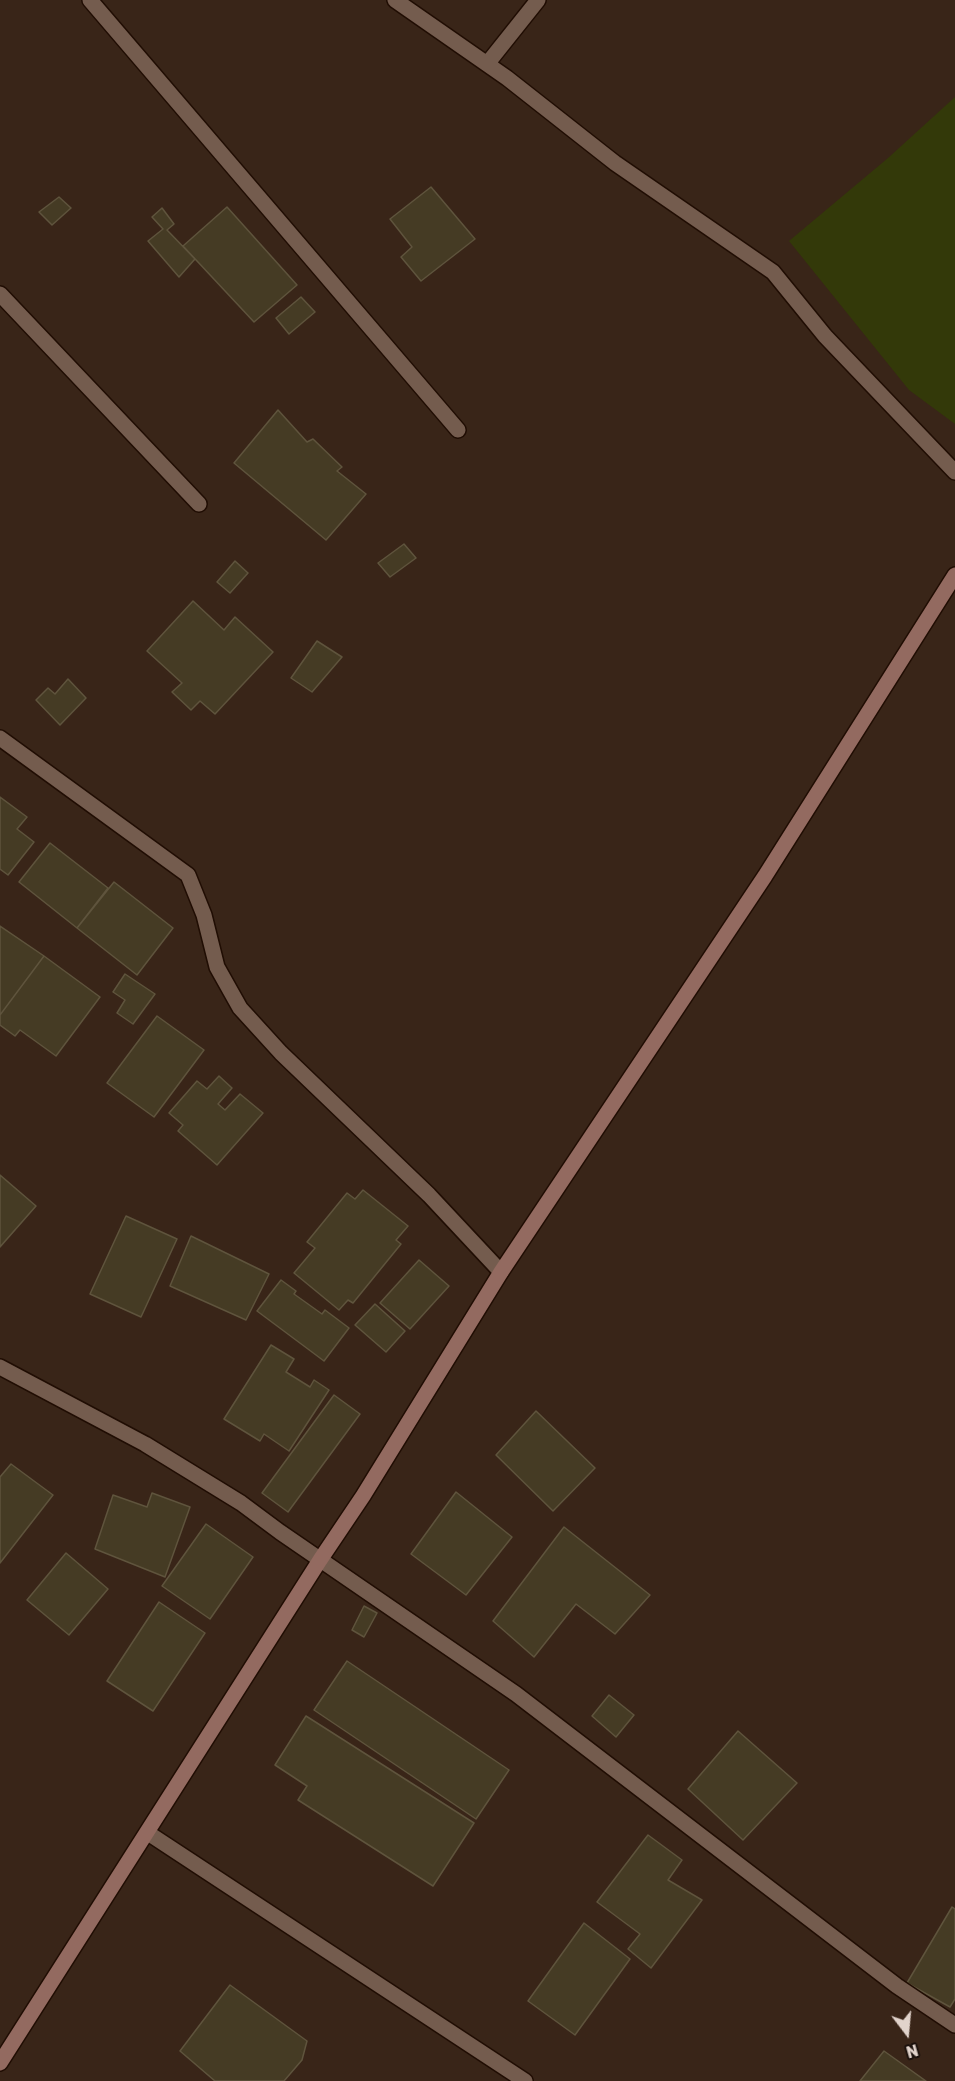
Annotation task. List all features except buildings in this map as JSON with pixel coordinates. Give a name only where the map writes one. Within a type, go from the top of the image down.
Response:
[{"type":"main road","points":[[0,2063],[363,1496],[501,1272],[758,886],[955,575]]},
{"type":"street","points":[[90,0],[458,430]]},
{"type":"street","points":[[396,0],[487,64],[615,163],[773,272],[825,336],[955,472]]},
{"type":"street","points":[[487,64],[538,0]]},
{"type":"street","points":[[0,294],[199,504]]},
{"type":"street","points":[[0,738],[188,875],[204,915],[217,967],[240,1008],[282,1053],[429,1195],[501,1272]]},
{"type":"street","points":[[0,1367],[145,1444],[242,1503],[320,1560],[516,1694],[897,1986],[955,2025]]},
{"type":"street","points":[[148,1833],[525,2081]]},
{"type":"green space","points":[[955,97],[955,424],[909,390],[789,241],[888,158]]}]
